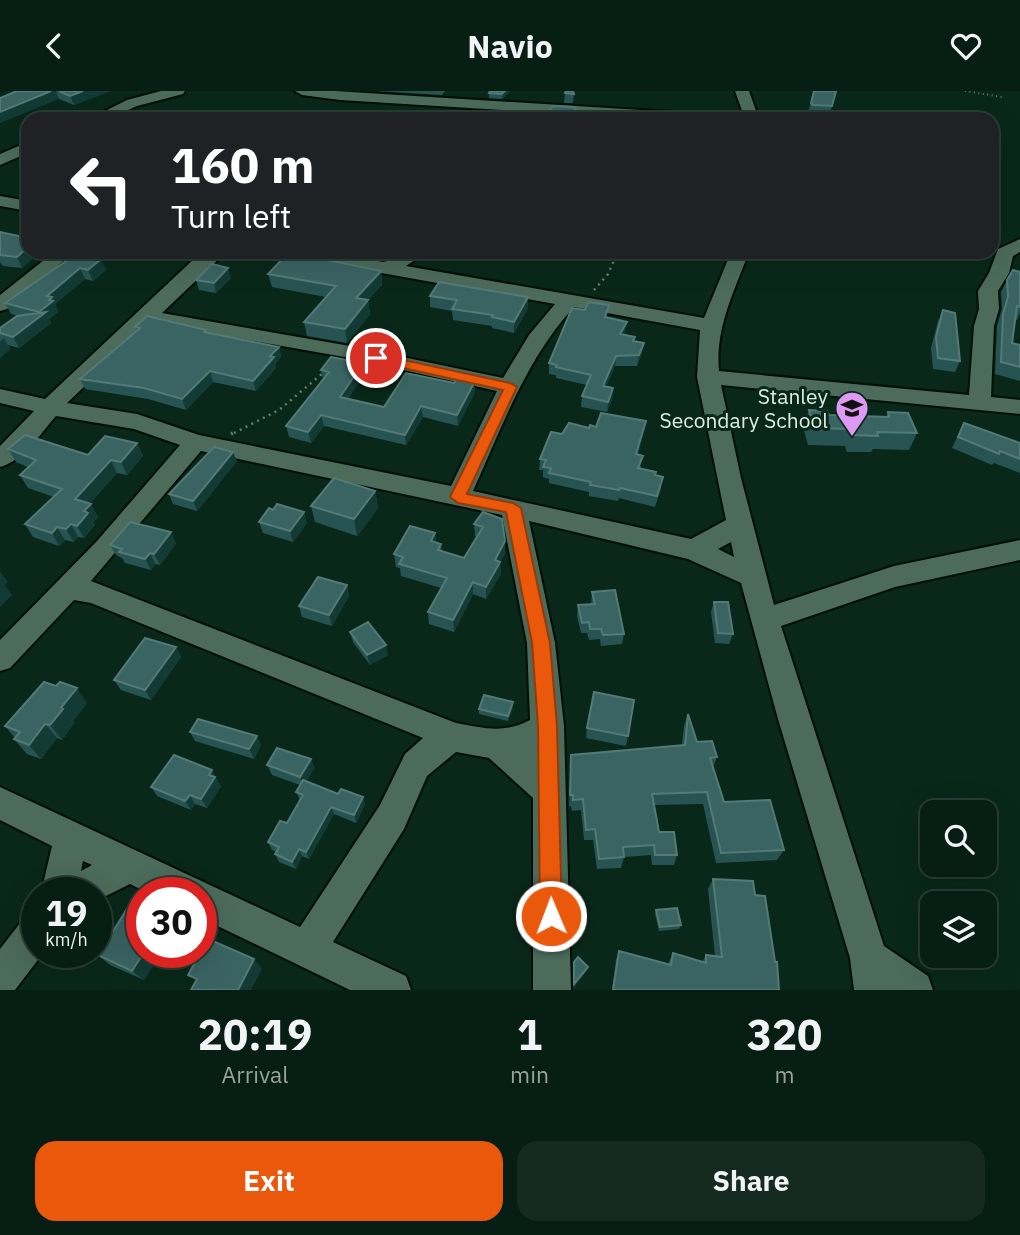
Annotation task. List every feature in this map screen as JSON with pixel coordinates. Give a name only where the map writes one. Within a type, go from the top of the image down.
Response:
[{"type":"street","points":[[111,112],[132,103],[178,91]]},
{"type":"street","points":[[302,91],[340,96],[605,112]]},
{"type":"street","points":[[742,91],[750,112]]},
{"type":"street","points":[[9,139],[21,144]]},
{"type":"street","points":[[0,160],[21,150]]},
{"type":"street","points":[[0,201],[21,205]]},
{"type":"street","points":[[980,401],[980,366],[984,326],[989,309],[988,291],[999,274],[1004,253],[1020,244]]},
{"type":"street","points":[[0,305],[56,259]]},
{"type":"street","points":[[0,459],[206,259]]},
{"type":"street","points":[[325,259],[387,268],[560,303],[712,326]]},
{"type":"street","points":[[387,268],[404,259]]},
{"type":"street","points":[[737,259],[712,326],[708,345],[708,377],[739,525],[871,974],[914,990]]},
{"type":"street","points":[[0,280],[22,285]]},
{"type":"street","points":[[458,497],[510,387],[560,303]]},
{"type":"street","points":[[146,316],[350,352],[510,387]]},
{"type":"street","points":[[708,377],[980,401],[1020,407]]},
{"type":"street","points":[[0,396],[42,417],[81,411],[137,422],[206,444],[513,508],[694,550],[754,577]]},
{"type":"street","points":[[0,659],[206,444]]},
{"type":"street","points":[[513,508],[541,643],[548,726],[552,990]]},
{"type":"street","points":[[694,550],[739,525]]},
{"type":"street","points":[[765,620],[894,577],[1020,550]]},
{"type":"street","points":[[68,587],[94,593],[244,651],[453,737],[496,745],[521,741],[548,726]]},
{"type":"street","points":[[307,949],[392,817],[416,765],[453,737]]},
{"type":"street","points":[[496,745],[523,764],[550,792]]},
{"type":"street","points":[[0,803],[153,877]]},
{"type":"street","points":[[62,877],[71,837]]},
{"type":"street","points":[[107,877],[129,866]]},
{"type":"street","points":[[217,907],[392,990]]},
{"type":"street","points":[[0,979],[21,952]]},
{"type":"path","points":[[965,91],[1002,97]]},
{"type":"path","points":[[560,303],[602,283],[614,259]]},
{"type":"path","points":[[206,444],[279,410],[350,352]]},
{"type":"building","points":[[17,91],[51,91],[0,112],[0,98]]},
{"type":"building","points":[[59,91],[83,91],[70,96]]},
{"type":"building","points":[[505,91],[502,94],[489,93]]},
{"type":"building","points":[[814,91],[836,91],[832,106],[813,105],[811,103]]},
{"type":"building","points":[[553,106],[576,108],[573,112],[548,112]]},
{"type":"building","points":[[0,232],[21,236],[21,253],[17,257],[0,255]]},
{"type":"building","points":[[69,259],[101,259],[88,270],[80,268],[47,296],[52,297],[49,300],[53,301],[39,312],[5,303]]},
{"type":"building","points":[[282,259],[323,259],[381,271],[356,298],[368,300],[345,329],[304,322],[336,286],[268,274]]},
{"type":"building","points":[[212,264],[228,268],[214,283],[196,280]]},
{"type":"building","points":[[1013,270],[1020,272],[1020,307],[1017,306],[1012,343],[1020,345],[1020,367],[1001,362],[1003,314],[1008,297],[1007,280]]},
{"type":"building","points":[[439,282],[528,297],[514,322],[492,317],[493,315],[452,309],[457,300],[430,296]]},
{"type":"building","points":[[588,302],[609,305],[605,317],[627,322],[620,334],[635,337],[633,341],[644,343],[639,355],[616,356],[603,386],[613,388],[608,402],[582,396],[591,375],[549,363],[572,308],[585,310]]},
{"type":"building","points":[[943,310],[955,313],[960,361],[938,358],[936,337]]},
{"type":"building","points":[[46,312],[13,337],[0,333],[0,328],[17,316]]},
{"type":"building","points":[[147,316],[206,330],[204,332],[279,347],[270,356],[274,357],[253,381],[210,371],[182,399],[144,388],[80,379],[140,328],[135,327]]},
{"type":"building","points":[[331,357],[363,363],[340,397],[384,407],[406,373],[454,383],[457,378],[475,381],[457,415],[421,406],[405,435],[321,415],[308,432],[286,426],[329,372],[321,370]]},
{"type":"building","points":[[809,410],[827,411],[829,415],[889,417],[888,412],[908,413],[917,433],[877,432],[878,436],[853,435],[851,429],[814,428]]},
{"type":"building","points":[[601,413],[646,421],[636,454],[643,456],[638,468],[656,472],[655,475],[663,477],[657,496],[590,485],[591,482],[549,473],[551,468],[543,467],[546,460],[540,459],[551,432],[562,434],[569,423],[596,427]]},
{"type":"building","points":[[964,423],[1020,443],[1020,459],[1000,451],[999,454],[958,437]]},
{"type":"building","points":[[25,435],[88,455],[105,436],[137,443],[121,462],[111,460],[75,499],[91,504],[84,511],[88,513],[77,526],[71,524],[66,529],[57,527],[52,533],[25,524],[62,489],[20,475],[36,460],[8,449]]},
{"type":"building","points":[[214,447],[233,452],[193,501],[169,494]]},
{"type":"building","points":[[334,478],[375,491],[354,519],[311,506]]},
{"type":"building","points":[[277,504],[304,512],[290,531],[259,522],[269,508],[273,510]]},
{"type":"building","points":[[483,512],[502,519],[505,541],[495,560],[500,562],[486,587],[473,582],[453,620],[428,612],[447,578],[399,564],[403,557],[394,554],[410,526],[435,533],[431,541],[441,544],[438,550],[464,558],[483,527],[474,524]]},
{"type":"building","points":[[130,522],[171,532],[154,554],[150,553],[145,559],[119,552],[122,549],[110,545]]},
{"type":"building","points":[[318,577],[347,585],[329,615],[299,606]]},
{"type":"building","points":[[615,590],[624,634],[603,635],[601,629],[590,629],[589,622],[582,623],[578,605],[595,604],[592,592]]},
{"type":"building","points":[[714,602],[728,602],[733,634],[718,633]]},
{"type":"building","points":[[368,622],[386,645],[367,655],[350,632]]},
{"type":"building","points":[[145,638],[176,647],[145,690],[114,680]]},
{"type":"building","points":[[44,682],[56,686],[60,682],[77,688],[50,725],[45,724],[29,745],[14,739],[20,732],[5,726]]},
{"type":"building","points":[[594,692],[634,700],[628,736],[587,728]]},
{"type":"building","points":[[484,695],[513,702],[508,716],[479,709]]},
{"type":"building","points":[[688,714],[697,742],[712,741],[717,757],[710,758],[724,802],[770,800],[784,850],[721,853],[707,792],[652,794],[659,832],[674,832],[677,855],[655,855],[654,845],[623,847],[624,857],[599,859],[595,829],[586,830],[583,799],[573,800],[573,795],[570,795],[571,755],[685,745]]},
{"type":"building","points":[[198,719],[257,736],[249,749],[190,732]]},
{"type":"building","points":[[277,748],[311,759],[300,777],[267,765]]},
{"type":"building","points":[[174,755],[212,770],[209,775],[215,777],[201,799],[190,795],[185,801],[151,787]]},
{"type":"building","points":[[303,780],[338,794],[341,789],[363,797],[354,815],[331,807],[306,852],[299,849],[292,862],[275,854],[279,847],[268,842],[280,821],[287,823],[303,795],[296,792]]},
{"type":"building","points":[[713,879],[753,881],[755,895],[765,896],[777,962],[779,990],[613,990],[619,951],[671,965],[673,953],[706,963],[706,955],[722,957]]},
{"type":"building","points":[[677,908],[681,925],[660,927],[656,910]]},
{"type":"building","points":[[126,910],[126,968],[134,968],[132,971],[112,962],[112,933]]},
{"type":"building","points":[[217,943],[254,959],[238,990],[191,990],[197,979],[188,975],[192,968],[217,968]]},
{"type":"building","points":[[578,957],[588,967],[574,984],[574,962]]},
{"type":"place","name":"Stanley Secondary School","points":[[852,438]]},
{"type":"route","points":[[376,358],[510,387],[458,497],[513,508],[529,596],[541,643],[548,726],[551,916]]}]
